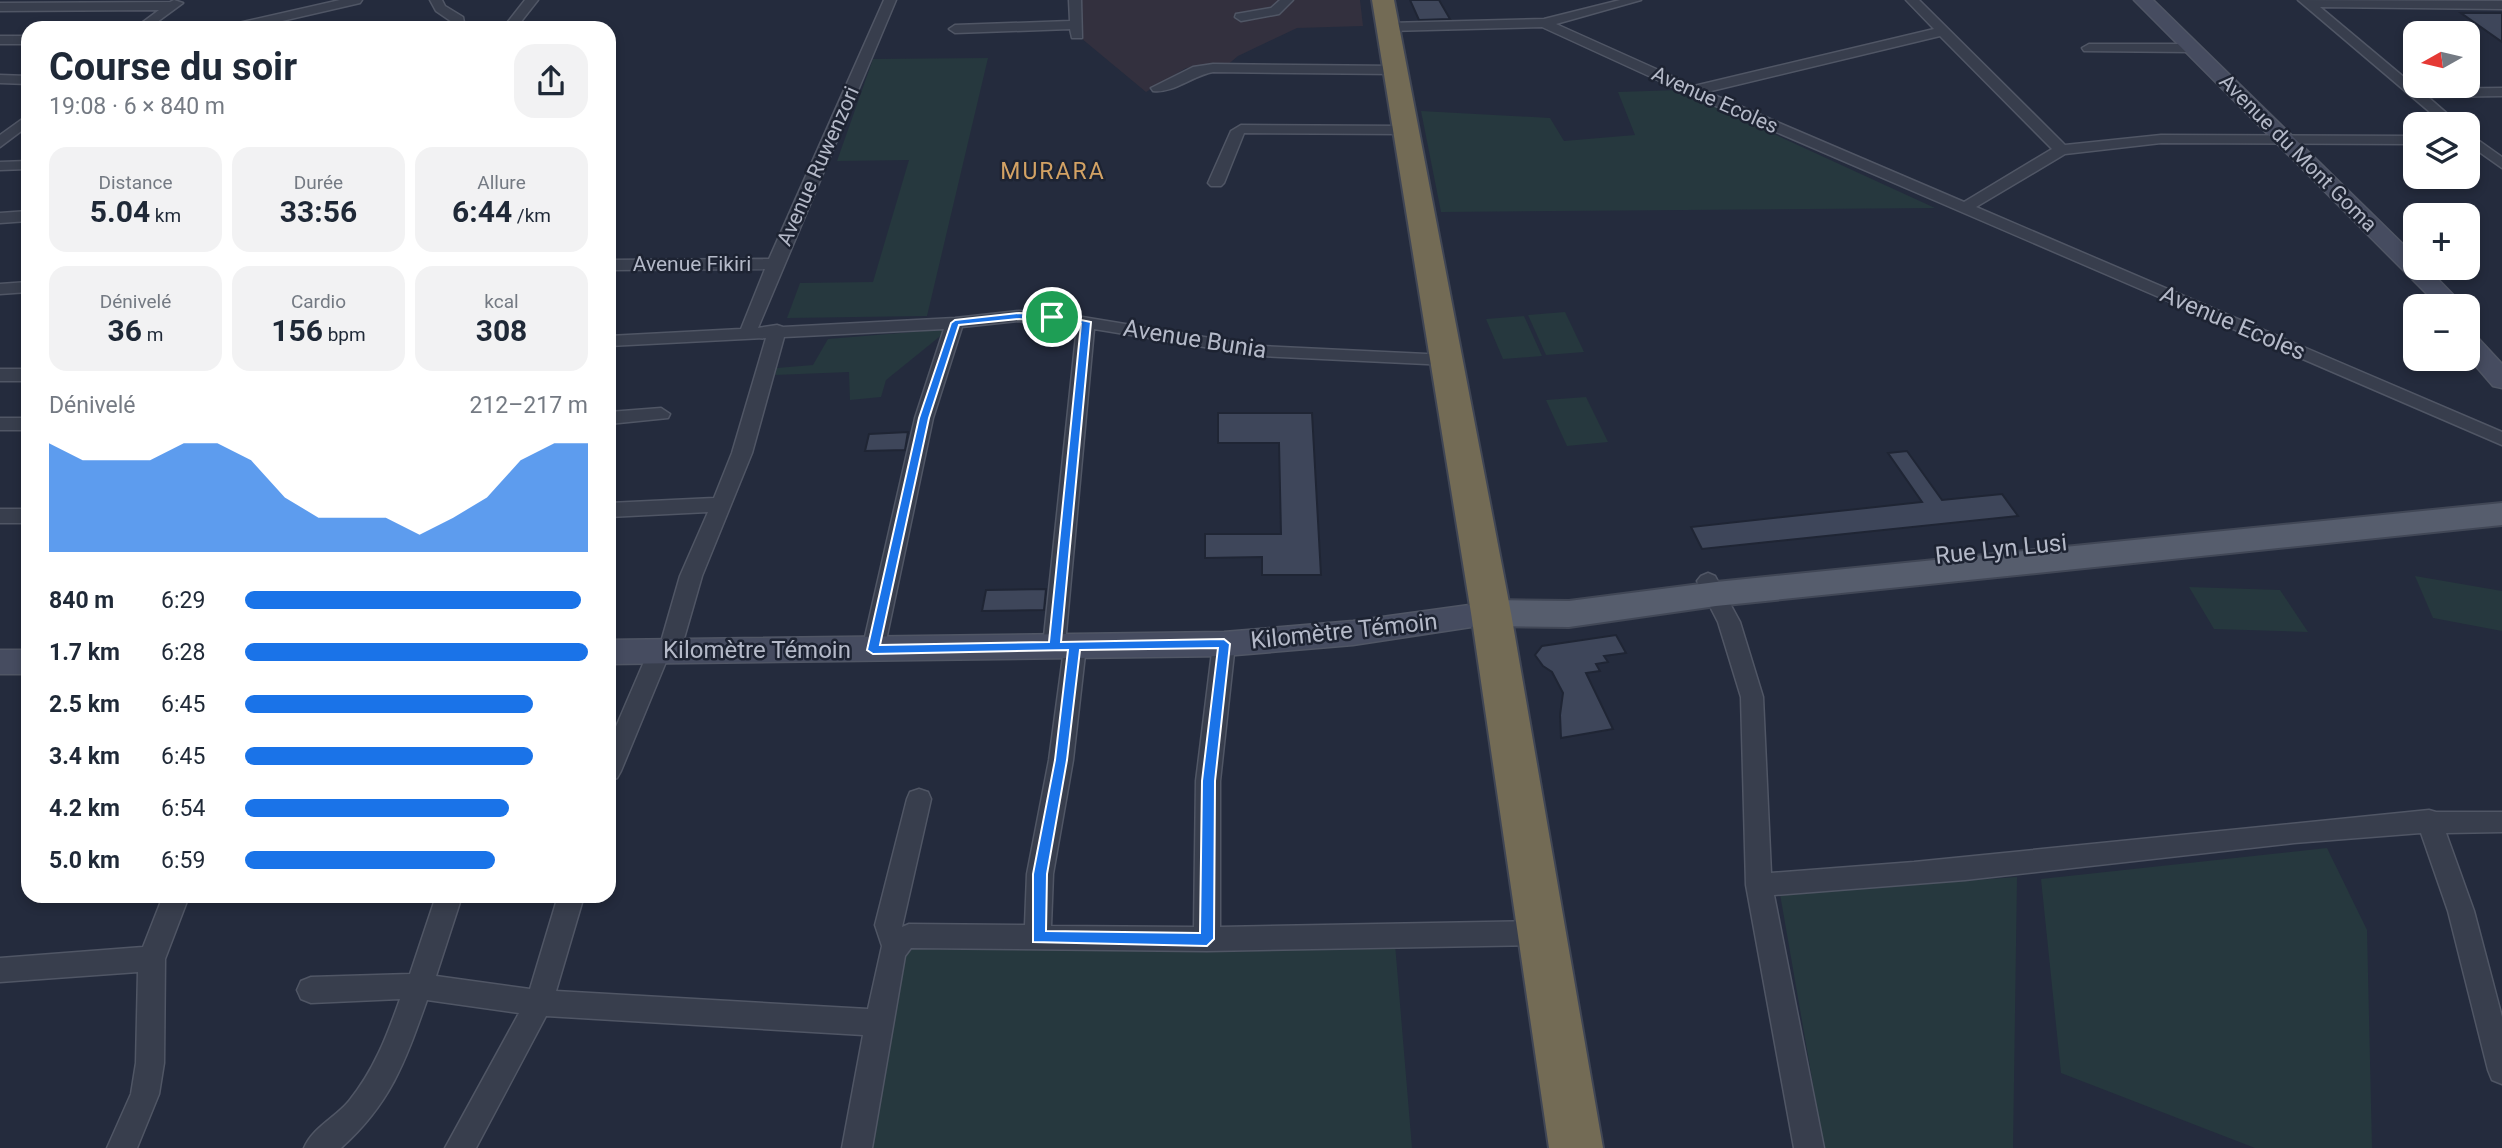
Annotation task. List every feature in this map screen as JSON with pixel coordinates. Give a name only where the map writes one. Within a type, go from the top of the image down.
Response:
[{"type":"highway","points":[[1385,13],[1447,360],[1498,612],[1541,933],[1576,1148]]},
{"type":"main road","name":"Rue Lyn Lusi","points":[[1498,612],[1540,616],[1569,614],[1712,587],[2467,500],[2502,493]]},
{"type":"main road","name":"Rue Lyn Lusi","points":[[1712,587],[2502,514]]},
{"type":"street","points":[[265,21],[356,0]]},
{"type":"street","points":[[436,0],[440,8],[458,21]]},
{"type":"street","points":[[515,21],[532,0]]},
{"type":"street","name":"Avenue Ruwenzori","points":[[748,332],[890,0]]},
{"type":"street","points":[[955,29],[1076,30],[1075,0]]},
{"type":"street","points":[[1241,17],[1275,11],[1287,0]]},
{"type":"street","points":[[1385,13],[1544,23],[1635,0]]},
{"type":"street","points":[[1912,0],[2025,118],[2061,150]]},
{"type":"street","points":[[2126,0],[2183,48],[2326,191],[2420,294]]},
{"type":"street","points":[[2143,0],[2183,48]]},
{"type":"street","points":[[2306,2],[2502,5]]},
{"type":"street","points":[[2306,2],[2403,84]]},
{"type":"street","points":[[0,7],[177,3]]},
{"type":"street","points":[[151,21],[177,3]]},
{"type":"street","name":"Avenue Ecoles","points":[[1544,23],[1693,91],[2502,439]]},
{"type":"street","points":[[1693,91],[1944,31]]},
{"type":"street","points":[[0,40],[21,40]]},
{"type":"street","points":[[2089,48],[2183,48]]},
{"type":"street","points":[[1158,88],[1198,70],[1213,68],[1395,70]]},
{"type":"street","points":[[0,79],[21,80]]},
{"type":"street","points":[[2480,92],[2502,92]]},
{"type":"street","points":[[2419,98],[2437,112]]},
{"type":"street","points":[[0,119],[21,120]]},
{"type":"street","points":[[0,143],[21,125]]},
{"type":"street","points":[[1216,183],[1241,129],[1405,130]]},
{"type":"street","points":[[1964,208],[2061,150],[2138,140],[2403,140]]},
{"type":"street","points":[[2480,147],[2502,164]]},
{"type":"street","points":[[0,166],[21,165]]},
{"type":"street","name":"Avenue du Mont Goma","points":[[2326,191],[2439,294]]},
{"type":"street","points":[[0,218],[21,216]]},
{"type":"street","name":"Avenue Fikiri","points":[[616,265],[775,264]]},
{"type":"street","points":[[0,289],[21,288]]},
{"type":"street","name":"Avenue Bunia","points":[[616,344],[778,330],[955,323],[1019,316],[1052,317],[1259,351],[1447,360]]},
{"type":"street","points":[[1038,937],[1040,874],[1061,760],[1064,646],[1086,322]]},
{"type":"street","points":[[873,650],[924,418],[955,323]]},
{"type":"street","points":[[616,756],[665,650],[691,576],[742,453],[778,330]]},
{"type":"street","points":[[2480,334],[2502,356]]},
{"type":"street","points":[[2480,355],[2502,380]]},
{"type":"street","points":[[0,375],[21,375]]},
{"type":"street","points":[[616,417],[661,414]]},
{"type":"street","points":[[0,424],[21,424]]},
{"type":"street","points":[[616,510],[722,504]]},
{"type":"street","points":[[0,516],[21,516]]},
{"type":"street","points":[[1712,587],[1745,671],[1752,697],[1759,885],[1808,1148]]},
{"type":"street","name":"Kilomètre Témoin","points":[[616,652],[1224,644],[1353,633],[1498,612]]},
{"type":"street","points":[[1207,939],[1208,789],[1224,644]]},
{"type":"street","points":[[0,663],[21,662]]},
{"type":"street","points":[[857,1148],[895,946],[888,925],[919,799]]},
{"type":"street","points":[[1759,885],[1882,878],[2345,826],[2429,821],[2502,821]]},
{"type":"street","points":[[2429,821],[2461,911],[2502,1070]]},
{"type":"street","points":[[122,1148],[145,1094],[150,1063],[152,959],[173,903]]},
{"type":"street","points":[[319,1148],[357,1114],[393,1057],[447,903]]},
{"type":"street","points":[[460,1148],[539,1003],[569,903]]},
{"type":"street","points":[[895,946],[909,936],[1207,939],[1541,933]]},
{"type":"street","points":[[0,970],[152,959]]},
{"type":"street","points":[[311,990],[418,986],[539,1003],[880,1023]]},
{"type":"shaded area","points":[[1080,0],[1360,0],[1363,26],[1297,28],[1238,56],[1226,66],[1186,68],[1146,92],[1081,38]]},
{"type":"shaded area","points":[[988,58],[927,316],[787,318],[800,283],[873,282],[909,160],[837,161],[873,59]]},
{"type":"shaded area","points":[[1678,90],[1935,208],[1441,212],[1421,111],[1550,118],[1564,141],[1635,135],[1618,92]]},
{"type":"shaded area","points":[[1565,312],[1584,352],[1546,355],[1528,315]]},
{"type":"shaded area","points":[[1524,316],[1542,356],[1503,359],[1486,319]]},
{"type":"shaded area","points":[[949,329],[886,380],[881,397],[850,400],[849,372],[775,375],[777,368],[813,365],[828,339]]},
{"type":"shaded area","points":[[1586,397],[1608,442],[1567,446],[1546,400]]},
{"type":"shaded area","points":[[2415,576],[2502,591],[2502,631],[2433,618]]},
{"type":"shaded area","points":[[2189,587],[2280,590],[2308,632],[2214,629]]},
{"type":"shaded area","points":[[2327,848],[2367,930],[2372,1148],[2255,1148],[2061,1073],[2041,879]]},
{"type":"shaded area","points":[[2017,877],[2013,1148],[1824,1148],[1780,894]]},
{"type":"shaded area","points":[[1395,944],[1412,1148],[866,1148],[902,948]]},
{"type":"building","points":[[1410,0],[1439,0],[1450,19],[1419,20]]},
{"type":"building","points":[[2461,13],[2502,13],[2502,42],[2480,26],[2480,21],[2472,21]]},
{"type":"building","points":[[1218,413],[1312,413],[1321,575],[1262,575],[1262,557],[1205,558],[1205,534],[1281,534],[1279,443],[1218,443]]},
{"type":"building","points":[[908,432],[905,450],[865,451],[869,434]]},
{"type":"building","points":[[1907,451],[1942,500],[2002,494],[2018,516],[1702,549],[1691,527],[1922,502],[1888,453]]},
{"type":"building","points":[[1046,589],[1044,610],[982,611],[986,590]]},
{"type":"building","points":[[1616,635],[1626,653],[1604,656],[1608,662],[1596,664],[1600,671],[1586,673],[1613,729],[1561,738],[1563,693],[1552,672],[1543,666],[1535,655],[1542,646]]},
{"type":"district","name":"MURARA","points":[[1053,171]]},
{"type":"route","points":[[1052,317],[1019,316],[955,323],[924,418],[873,650],[1054,646],[1224,644],[1208,781],[1207,939],[1038,937],[1040,874],[1061,760],[1074,646],[1054,646],[1086,322],[1052,317]]}]
